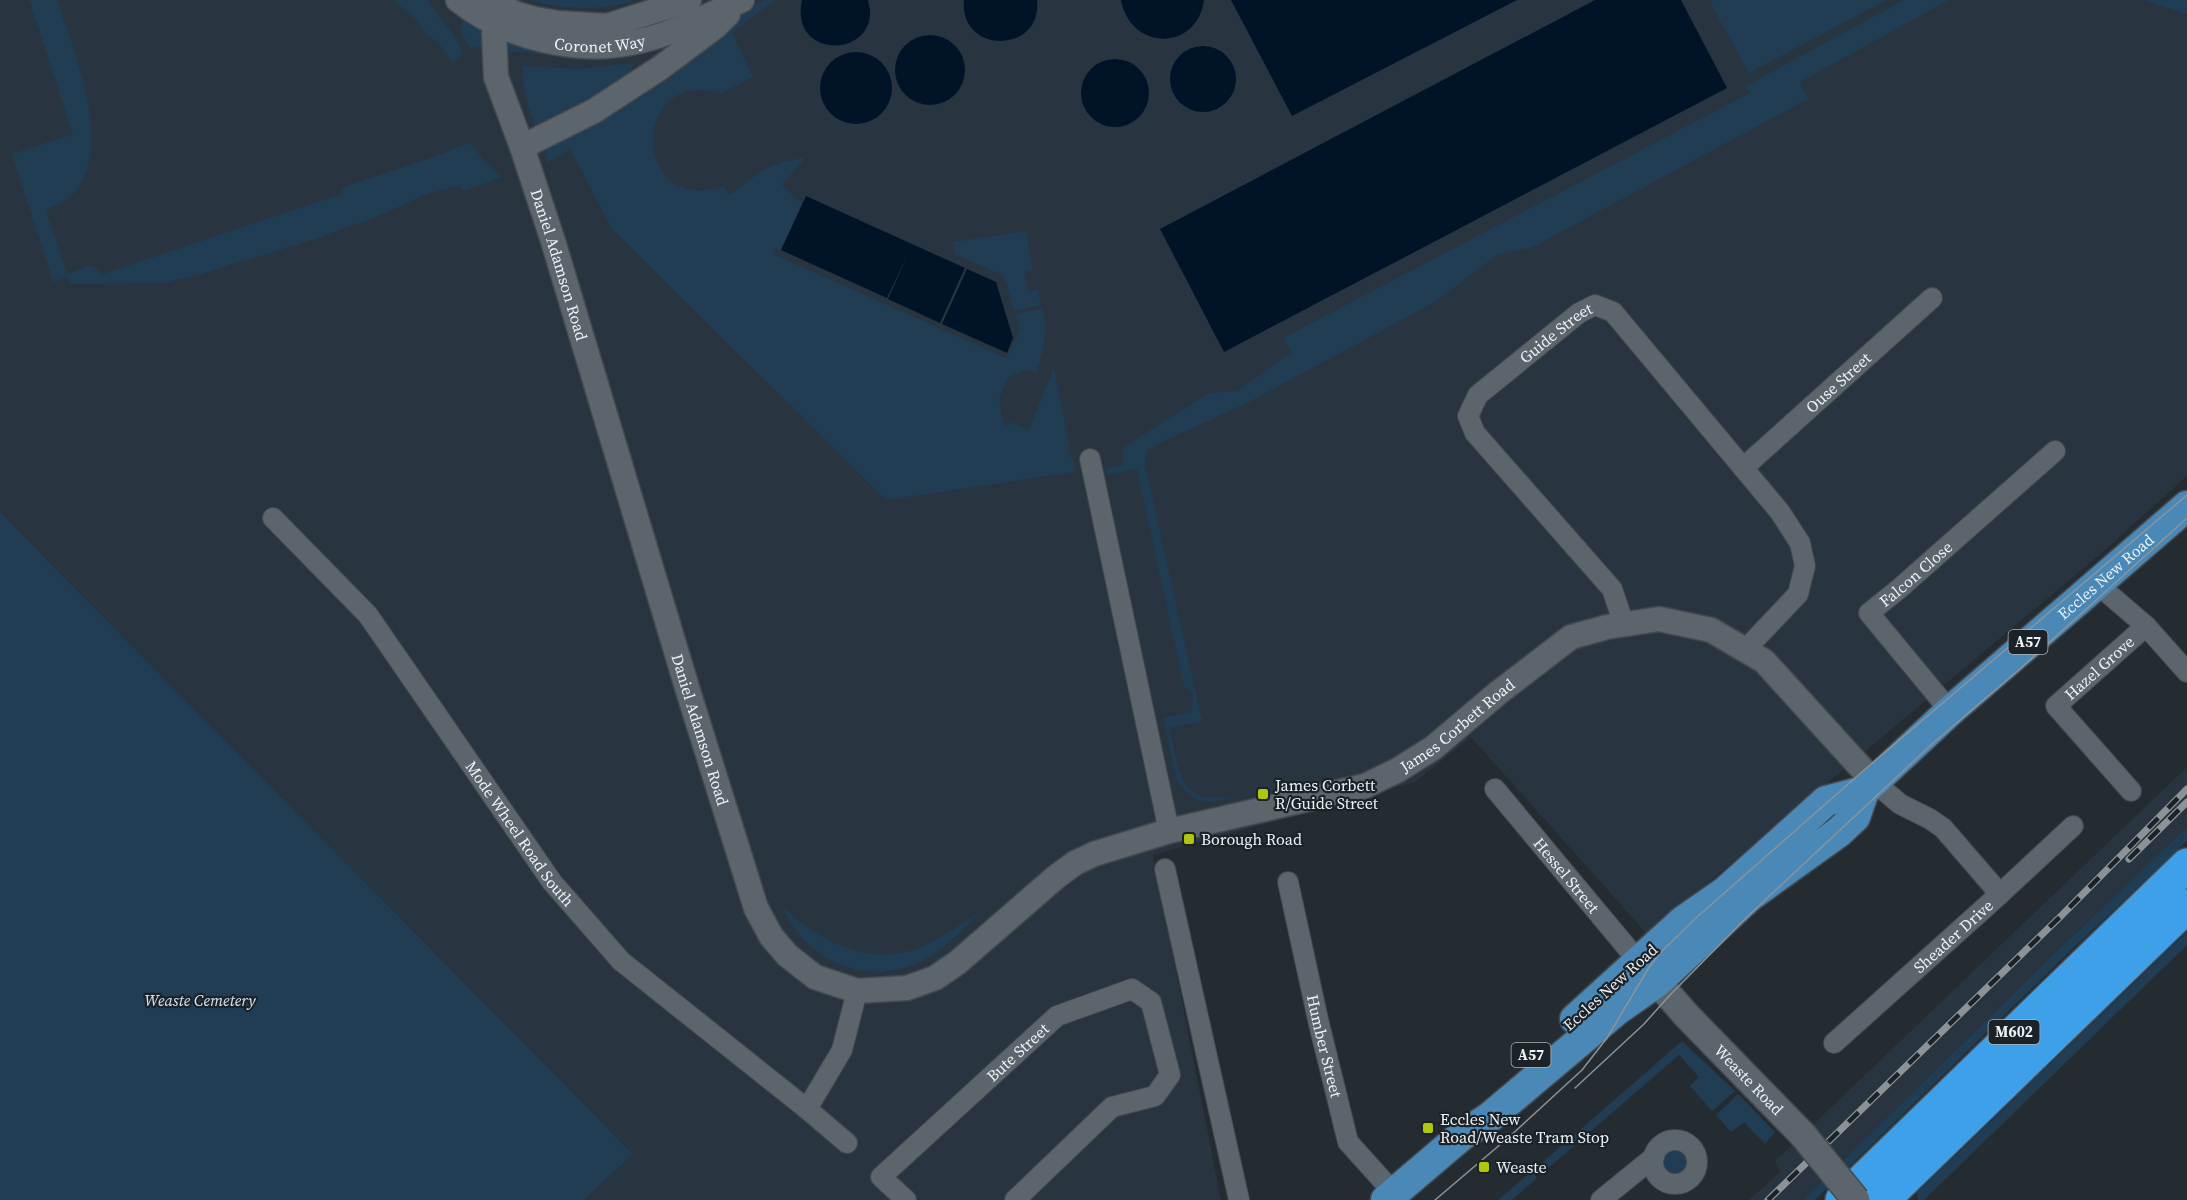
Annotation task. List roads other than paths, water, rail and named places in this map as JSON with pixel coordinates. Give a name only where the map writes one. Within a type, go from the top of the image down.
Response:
[{"type":"highway","name":"M602","points":[[1842,1200],[2187,866]]},
{"type":"highway","name":"M602","points":[[1883,1200],[2187,906]]},
{"type":"main road","name":"Eccles New Road","points":[[1383,1194],[1490,1117],[1655,980],[1688,917],[1726,891],[1826,801],[1858,806],[1950,711],[2187,506]]},
{"type":"main road","points":[[1655,980],[1755,909],[1858,806]]},
{"type":"main road","name":"Weaste Road","points":[[1655,980],[1803,1135],[1856,1200]]},
{"type":"street","name":"Coronet Way","points":[[458,0],[535,19],[607,26],[689,0]]},
{"type":"street","name":"Coronet Way","points":[[496,11],[556,42],[600,47],[640,41],[671,31],[742,0]]},
{"type":"street","points":[[522,147],[594,111],[660,68],[715,27],[742,0]]},
{"type":"street","name":"Daniel Adamson Road","points":[[496,11],[494,41],[496,77],[553,241],[756,908],[771,936],[795,963],[825,982],[857,991],[907,988],[935,978],[957,963],[1056,876],[1075,863],[1094,854],[1169,831]]},
{"type":"street","points":[[607,26],[630,33],[640,41],[646,55],[641,80]]},
{"type":"street","name":"Ouse Street","points":[[1743,468],[1932,298]]},
{"type":"street","name":"Guide Street","points":[[1624,624],[1612,590],[1475,433],[1468,416],[1478,396],[1579,313],[1595,305],[1613,312],[1780,512],[1800,543],[1805,566],[1798,594],[1745,650]]},
{"type":"street","name":"Falcon Close","points":[[1950,711],[1869,613],[2055,451]]},
{"type":"street","points":[[1090,459],[1169,831]]},
{"type":"street","name":"Mode Wheel Road South","points":[[273,518],[368,615],[552,882],[621,961],[847,1143]]},
{"type":"street","points":[[2096,583],[2146,626],[2187,672]]},
{"type":"street","name":"James Corbett Road","points":[[1169,831],[1365,786],[1398,770],[1433,748],[1498,693],[1571,637],[1607,627],[1659,619],[1711,630],[1764,661],[1858,806]]},
{"type":"street","name":"Hazel Grove","points":[[2131,791],[2056,706],[2146,626]]},
{"type":"street","name":"Hessel Street","points":[[1495,789],[1655,980]]},
{"type":"street","name":"Sheader Drive","points":[[1834,1043],[2000,894],[1943,828],[1930,819],[1900,804],[1858,806]]},
{"type":"street","points":[[2000,894],[2073,826]]},
{"type":"street","points":[[1165,869],[1239,1200]]},
{"type":"street","name":"Humber Street","points":[[1288,882],[1348,1142],[1383,1194]]},
{"type":"street","name":"Bute Street","points":[[906,1200],[881,1177],[1057,1016],[1132,989],[1150,1002],[1170,1075],[1155,1096],[1112,1107],[1015,1200]]},
{"type":"street","points":[[807,1109],[842,1050],[857,991]]},
{"type":"street","points":[[1601,1200],[1654,1157]]},
{"type":"tram line","points":[[1435,1200],[1509,1137],[1582,1070],[1607,1038],[1648,969],[1660,953],[1696,918],[1863,771],[2187,495]]},
{"type":"tram line","points":[[1575,1088],[1644,1024],[1749,915],[1932,744],[2021,668],[2187,518]]},
{"type":"railway","points":[[1768,1200],[2060,917],[2187,789]]},
{"type":"railway","points":[[2129,859],[2187,802]]},
{"type":"place","name":"James Corbett R/Guide Street","points":[[1263,794]]},
{"type":"place","name":"Borough Road","points":[[1189,839]]},
{"type":"place","name":"Eccles New Road/Weaste Tram Stop","points":[[1428,1128]]},
{"type":"place","name":"Weaste","points":[[1484,1167]]},
{"type":"park label","name":"Weaste Cemetery","points":[[200,1000]]}]
